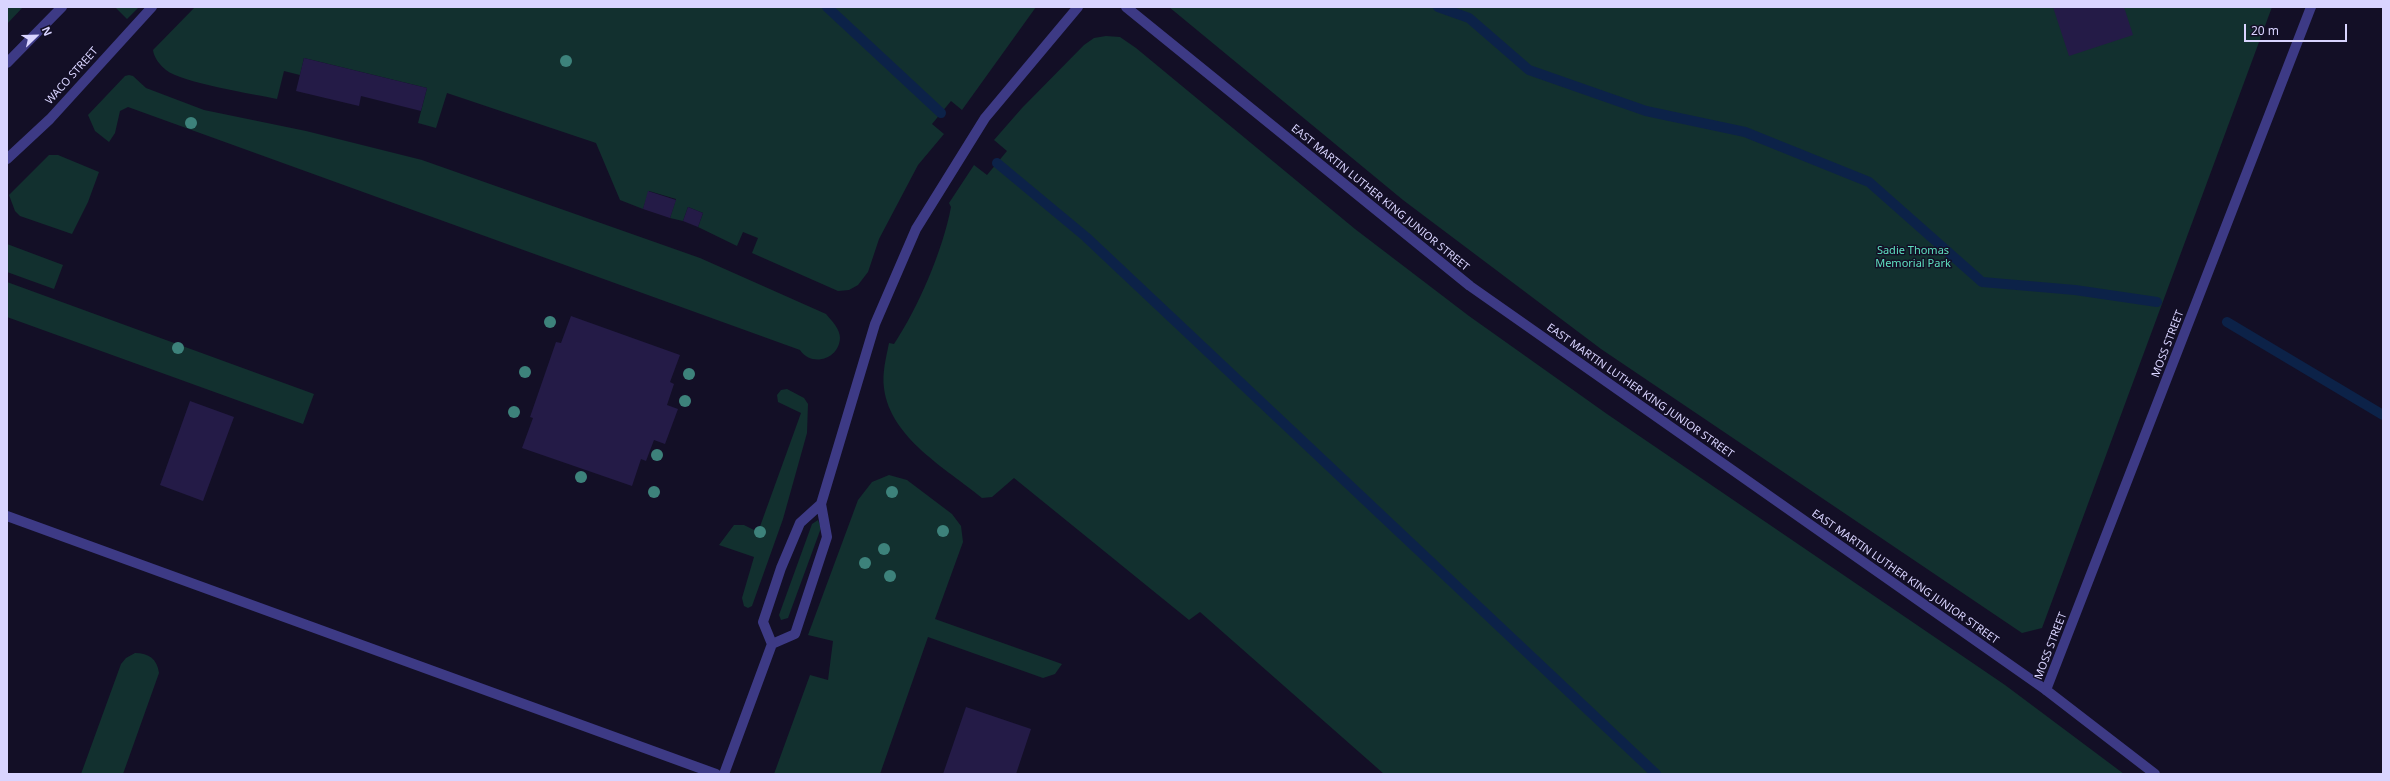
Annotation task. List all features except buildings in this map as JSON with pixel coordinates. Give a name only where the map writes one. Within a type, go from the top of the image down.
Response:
[{"type":"street","points":[[7,63],[62,7]]},
{"type":"street","name":"WACO STREET","points":[[7,159],[50,119],[152,7]]},
{"type":"street","points":[[772,644],[795,634],[828,536],[821,504],[875,324],[916,229],[985,118],[1078,7]]},
{"type":"street","name":"EAST MARTIN LUTHER KING JUNIOR STREET","points":[[1126,7],[1470,286],[2046,690],[2156,774]]},
{"type":"street","name":"MOSS STREET","points":[[2046,690],[2311,7]]},
{"type":"street","points":[[724,774],[772,644],[763,622],[781,568],[800,523],[821,504]]},
{"type":"street","points":[[7,516],[716,774]]},
{"type":"green space","points":[[7,7],[23,7],[7,24]]},
{"type":"green space","points":[[115,7],[139,7],[127,19]]},
{"type":"green space","points":[[195,7],[1036,7],[962,110],[951,101],[932,124],[944,134],[918,165],[879,239],[868,272],[858,285],[849,290],[838,291],[752,253],[758,238],[743,232],[737,246],[698,227],[703,213],[688,207],[683,221],[670,218],[676,199],[649,191],[643,209],[620,200],[596,143],[447,93],[436,128],[418,123],[427,88],[304,58],[300,75],[284,71],[277,99],[202,84],[174,75],[160,64],[156,59],[153,50]]},
{"type":"green space","name":"Sadie Thomas Memorial Park","points":[[1169,7],[2272,7],[2042,628],[2022,633],[1601,349],[1403,200]]},
{"type":"green space","points":[[1106,36],[1120,37],[1136,48],[1355,229],[1469,316],[1607,414],[2005,685],[2124,774],[1384,774],[1200,612],[1189,620],[1014,478],[992,497],[982,498],[922,451],[908,437],[897,422],[888,406],[884,388],[884,371],[889,343],[894,344],[912,313],[936,260],[951,207],[949,203],[974,165],[987,175],[1007,151],[994,140],[1022,108],[1084,45],[1094,38]]},
{"type":"green space","points":[[125,76],[133,76],[146,88],[204,110],[306,131],[422,160],[700,258],[826,314],[839,331],[840,338],[838,346],[835,352],[824,359],[811,358],[800,350],[128,107],[120,111],[115,133],[109,142],[95,131],[88,115]]},
{"type":"green space","points":[[49,155],[58,155],[99,172],[88,202],[72,234],[20,216],[15,211],[9,195]]},
{"type":"green space","points":[[7,244],[63,265],[54,289],[7,272]]},
{"type":"green space","points":[[7,282],[314,394],[303,424],[7,317]]},
{"type":"green space","points":[[787,389],[804,398],[808,404],[807,433],[783,519],[752,606],[748,608],[744,606],[742,598],[754,557],[719,545],[734,525],[744,525],[758,532],[801,413],[778,402],[777,395],[781,390]]},
{"type":"green space","points":[[889,475],[907,480],[952,514],[961,526],[963,542],[935,619],[1062,664],[1055,674],[1043,678],[928,637],[880,774],[774,774],[810,675],[828,680],[833,641],[808,635],[858,500],[872,482]]},
{"type":"green space","points":[[818,520],[821,528],[788,618],[781,620],[779,615],[812,524]]},
{"type":"green space","points":[[135,653],[144,654],[152,658],[158,668],[159,673],[123,774],[81,774],[121,664],[126,658]]},
{"type":"waterway","points":[[827,7],[941,113]]},
{"type":"waterway","points":[[1438,7],[1469,18],[1529,70],[1646,111],[1745,132],[1869,182],[1982,282],[2075,290],[2157,302]]},
{"type":"waterway","points":[[997,163],[1086,237],[1656,774]]},
{"type":"waterway","points":[[2227,322],[2383,415]]}]
